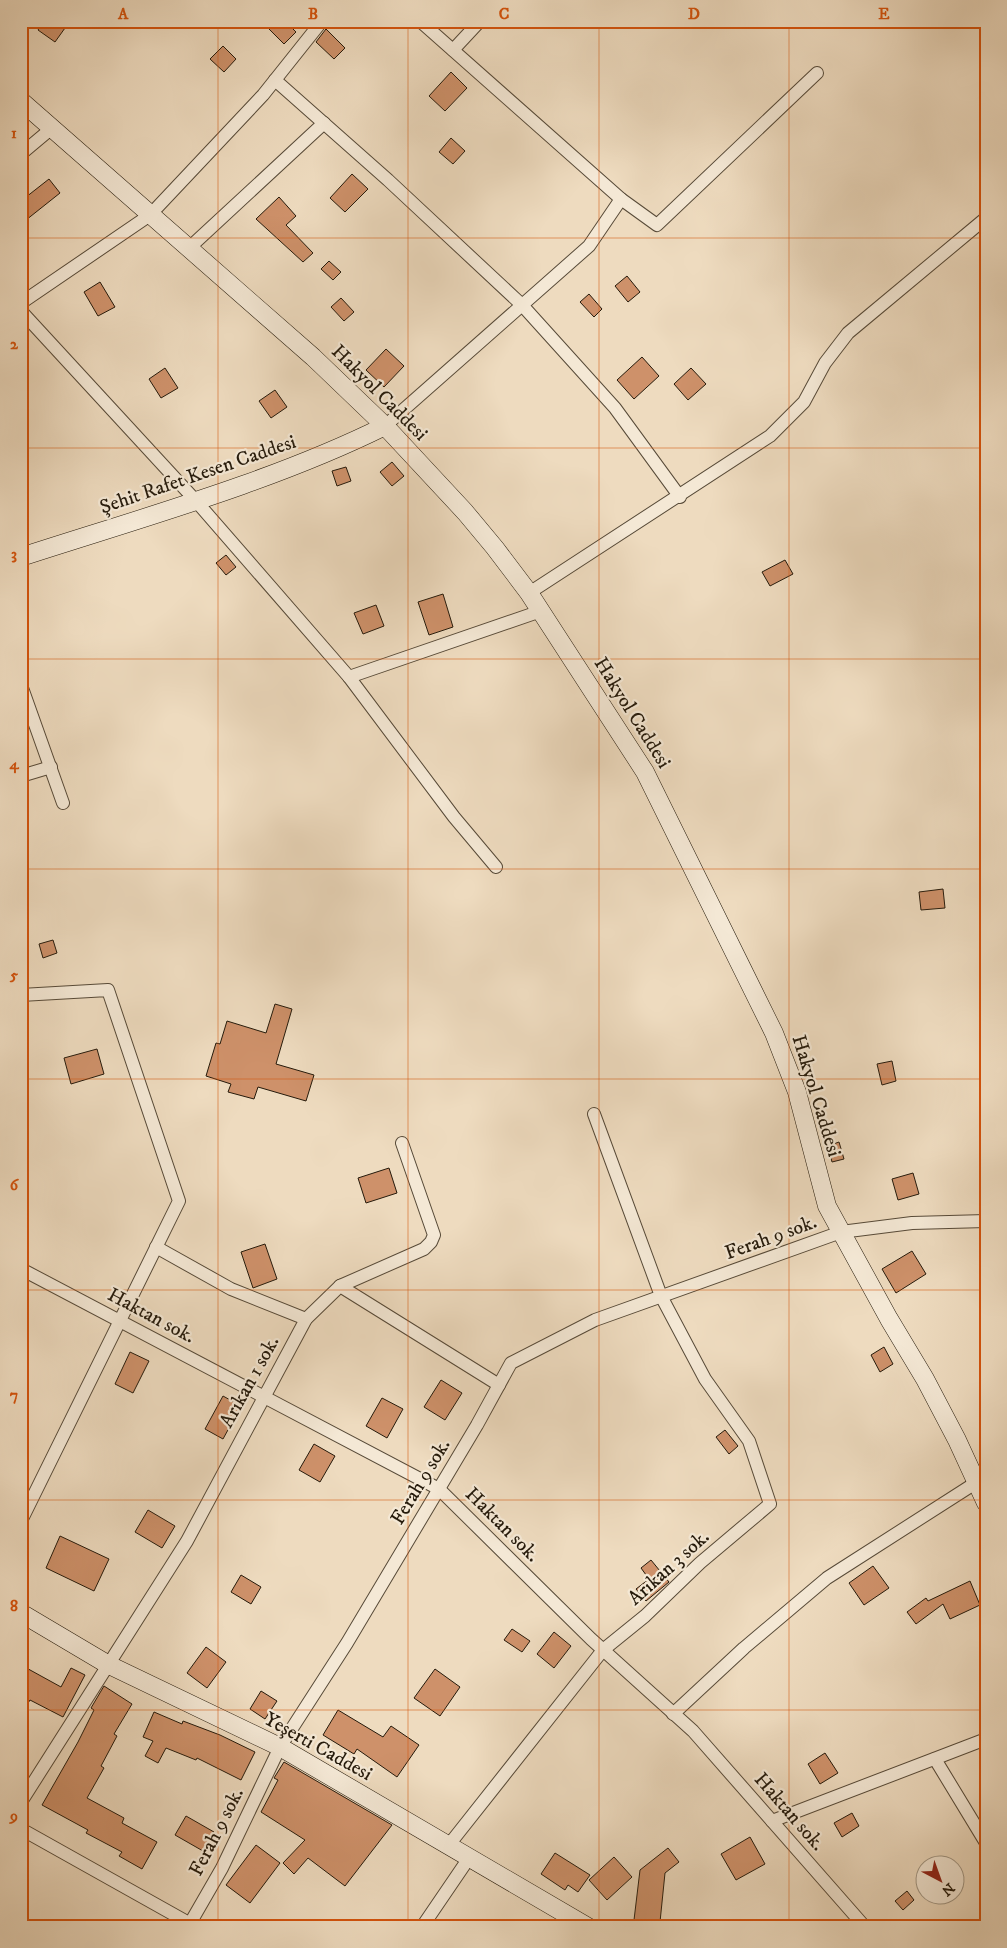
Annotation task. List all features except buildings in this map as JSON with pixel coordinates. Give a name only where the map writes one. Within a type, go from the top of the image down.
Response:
[{"type":"street","points":[[21,303],[150,215],[219,144],[275,80],[322,21]]},
{"type":"street","points":[[420,21],[620,199],[657,225],[818,73]]},
{"type":"street","points":[[453,50],[480,21]]},
{"type":"street","points":[[275,80],[388,180],[522,305],[615,408],[680,497]]},
{"type":"street","name":"Hakyol Caddesi","points":[[21,100],[313,357],[385,426],[465,512],[529,592],[616,725],[649,780],[774,1033],[797,1092],[828,1206],[925,1379],[986,1503]]},
{"type":"street","points":[[188,248],[324,123]]},
{"type":"street","points":[[21,154],[52,128]]},
{"type":"street","points":[[385,426],[589,246],[620,199]]},
{"type":"street","points":[[529,592],[680,497],[770,436],[804,402],[825,362],[848,333],[986,218]]},
{"type":"street","points":[[21,310],[196,501],[349,677],[454,817],[496,868]]},
{"type":"street","name":"Şehit Rafet Kesen Caddesi","points":[[21,557],[196,501],[330,451],[385,426]]},
{"type":"street","points":[[349,677],[541,611]]},
{"type":"street","points":[[21,685],[64,804]]},
{"type":"street","points":[[21,776],[51,767]]},
{"type":"street","points":[[21,995],[108,990],[178,1201],[121,1321],[21,1521]]},
{"type":"street","points":[[594,1114],[661,1296]]},
{"type":"street","points":[[340,1286],[424,1249],[431,1242],[434,1234],[402,1143]]},
{"type":"street","name":"Ferah 9 sok.","points":[[191,1925],[222,1868],[280,1747],[347,1643],[439,1489],[511,1363],[595,1320],[841,1232],[912,1223],[986,1221]]},
{"type":"street","points":[[156,1247],[231,1289],[306,1319]]},
{"type":"street","name":"Haktan sok.","points":[[21,1269],[439,1489],[603,1650],[693,1731],[865,1927]]},
{"type":"street","points":[[340,1286],[499,1385]]},
{"type":"street","name":"Arıkan 1 sok.","points":[[21,1802],[26,1784],[187,1541],[263,1396],[306,1319],[340,1286]]},
{"type":"street","name":"Arıkan 3 sok.","points":[[448,1846],[603,1650],[645,1616],[700,1563],[770,1504],[749,1441],[705,1379],[661,1296]]},
{"type":"street","points":[[673,1714],[744,1648],[827,1578],[977,1482]]},
{"type":"street","name":"Yeşerti Caddesi","points":[[21,1613],[107,1664],[280,1747],[588,1927]]},
{"type":"street","points":[[772,1821],[986,1739]]},
{"type":"street","points":[[935,1758],[986,1843]]},
{"type":"street","points":[[21,1829],[191,1925]]},
{"type":"street","points":[[422,1927],[469,1858]]}]
